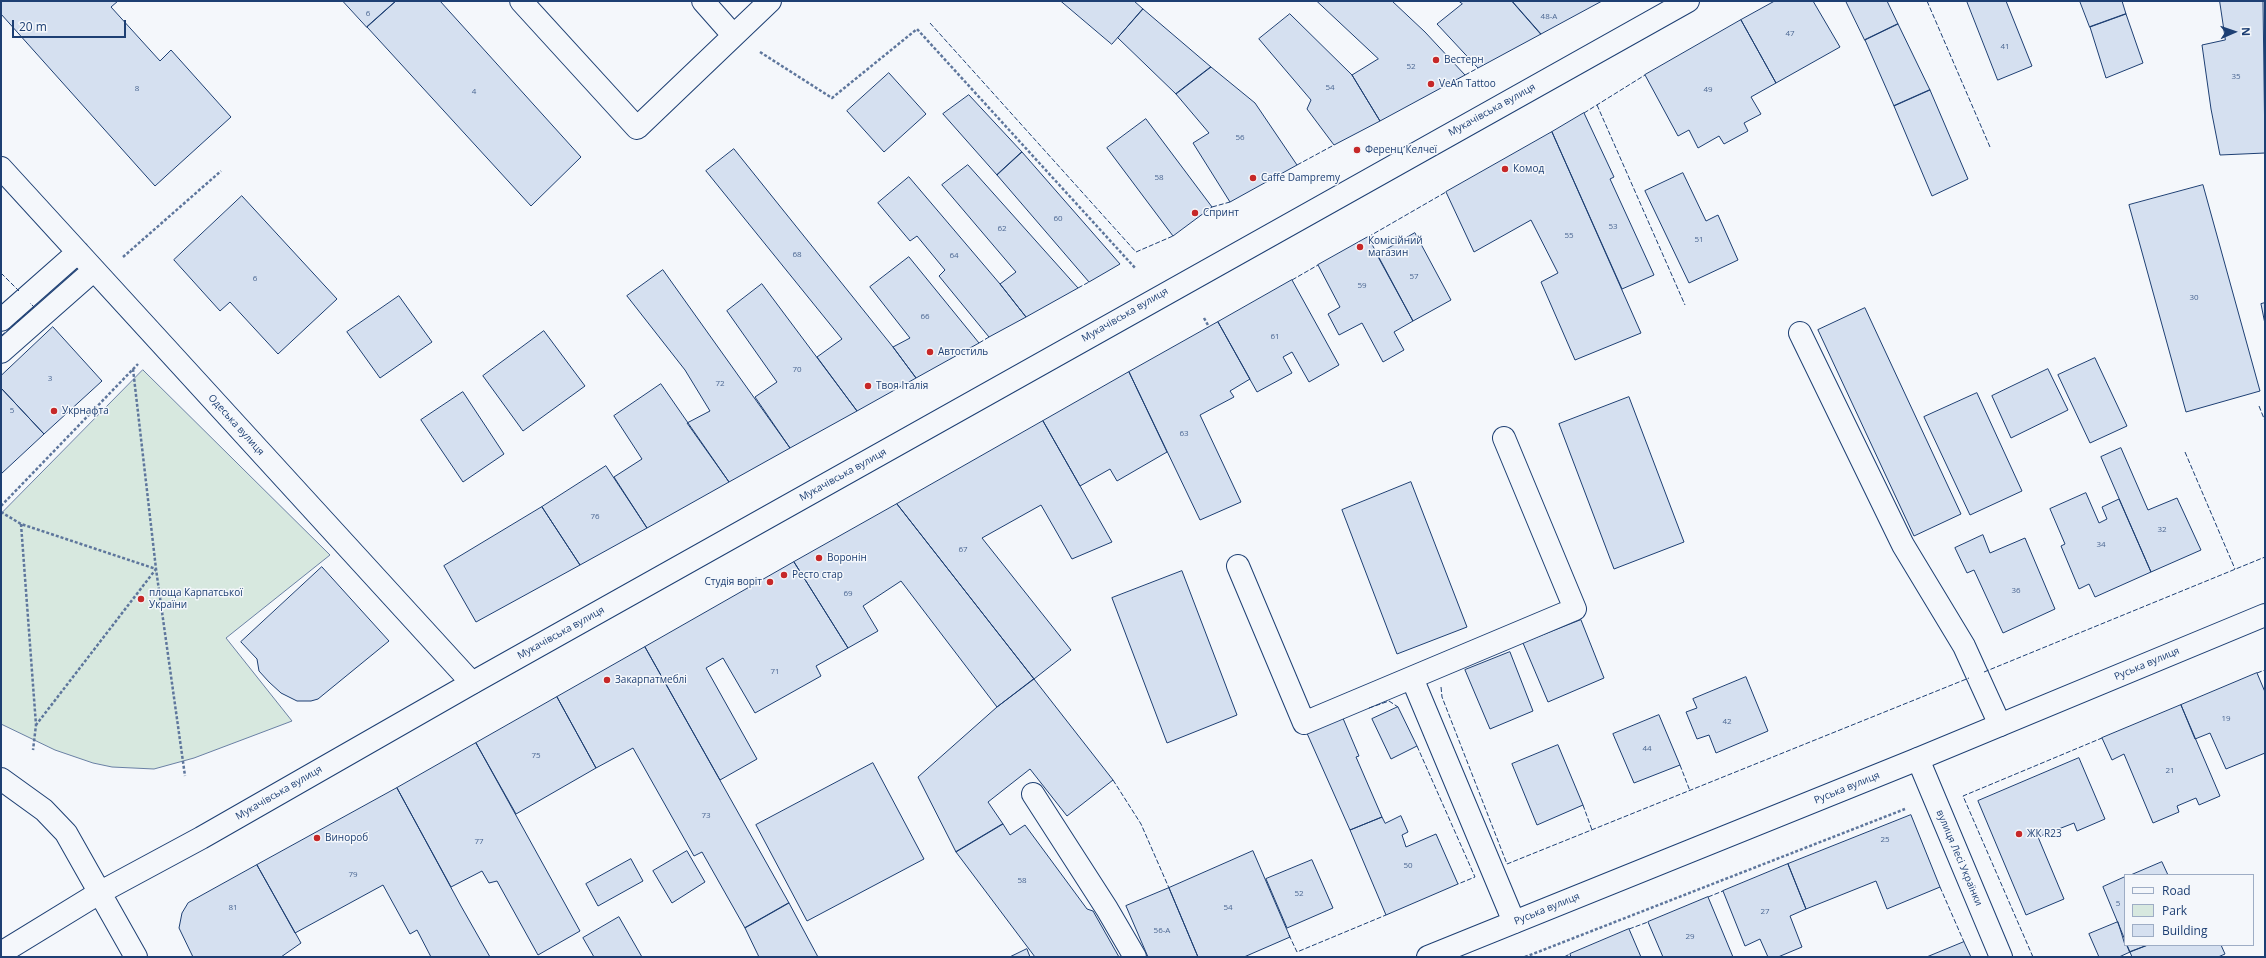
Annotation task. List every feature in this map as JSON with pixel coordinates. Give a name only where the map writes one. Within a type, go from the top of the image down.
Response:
[{"type":"main road","points":[[521,1],[637,128],[770,1]]},
{"type":"main road","points":[[703,1],[733,35]]},
{"type":"main road","name":"Мукачівська вулиця","points":[[1,953],[99,893],[202,838],[472,683],[1688,1]]},
{"type":"main road","name":"Одеська вулиця","points":[[1,168],[472,683]]},
{"type":"main road","points":[[1,320],[78,252]]},
{"type":"main road","points":[[1,352],[98,274]]},
{"type":"main road","points":[[1800,333],[1903,545],[1964,646],[2000,725]]},
{"type":"main road","points":[[1238,566],[1304,723],[1575,609],[1504,438]]},
{"type":"main road","name":"Руська вулиця","points":[[1428,957],[1918,759],[2265,615]]},
{"type":"main road","points":[[1412,678],[1514,922]]},
{"type":"main road","name":"вулиця Лесі Українки","points":[[1918,759],[2001,957]]},
{"type":"main road","points":[[1,779],[44,810],[66,833],[136,957]]},
{"type":"main road","points":[[1033,794],[1107,909],[1135,957]]},
{"type":"path","points":[[733,35],[832,98],[917,29],[1136,269]]},
{"type":"path","points":[[98,274],[221,171]]},
{"type":"path","points":[[1204,318],[1209,327]]},
{"type":"path","points":[[1,506],[133,369],[158,340]]},
{"type":"path","points":[[133,369],[156,569],[185,776]]},
{"type":"path","points":[[1,512],[21,524],[156,569]]},
{"type":"path","points":[[21,524],[36,726],[33,750]]},
{"type":"path","points":[[36,726],[156,569]]},
{"type":"path","points":[[1525,957],[1909,807]]},
{"type":"green space","points":[[143,370],[330,555],[226,638],[292,721],[194,758],[154,769],[112,767],[93,763],[55,750],[1,724],[1,514]]},
{"type":"building","points":[[1,1],[118,1],[111,7],[160,61],[171,50],[231,117],[155,186],[1,14]]},
{"type":"building","points":[[343,1],[396,1],[367,27]]},
{"type":"building","points":[[396,1],[440,1],[581,157],[531,206],[367,27]]},
{"type":"building","points":[[1061,1],[1134,1],[1143,9],[1112,44]]},
{"type":"building","points":[[1317,1],[1392,1],[1425,32],[1465,75],[1380,121],[1352,75],[1378,59]]},
{"type":"building","points":[[1459,1],[1512,1],[1541,34],[1478,68],[1437,24],[1462,4]]},
{"type":"building","points":[[1512,1],[1602,1],[1541,34]]},
{"type":"building","points":[[1775,1],[1813,1],[1840,47],[1776,83],[1741,20]]},
{"type":"building","points":[[1846,1],[1887,1],[1898,24],[1865,40]]},
{"type":"building","points":[[1967,1],[2006,1],[2032,66],[1998,80]]},
{"type":"building","points":[[2080,1],[2122,1],[2126,14],[2090,27]]},
{"type":"building","points":[[2220,1],[2263,1],[2265,153],[2220,155],[2211,109],[2202,45],[2225,40]]},
{"type":"building","points":[[1143,9],[1211,67],[1176,94],[1118,38]]},
{"type":"building","points":[[1290,14],[1352,75],[1380,121],[1334,145],[1307,109],[1311,100],[1259,39]]},
{"type":"building","points":[[2126,14],[2143,63],[2106,78],[2090,27]]},
{"type":"building","points":[[1741,20],[1776,83],[1751,97],[1761,114],[1744,123],[1748,131],[1724,144],[1719,136],[1698,148],[1689,130],[1678,136],[1645,75]]},
{"type":"building","points":[[1898,24],[1930,90],[1894,106],[1865,40]]},
{"type":"building","points":[[1211,67],[1255,103],[1297,165],[1230,202],[1193,143],[1209,133],[1176,94]]},
{"type":"building","points":[[889,73],[926,114],[884,152],[847,111]]},
{"type":"building","points":[[1930,90],[1968,179],[1932,196],[1894,106]]},
{"type":"building","points":[[969,95],[1022,152],[997,175],[943,114]]},
{"type":"building","points":[[1584,113],[1614,177],[1610,179],[1654,275],[1622,289],[1552,132]]},
{"type":"building","points":[[1146,119],[1212,207],[1173,236],[1107,148]]},
{"type":"building","points":[[1552,132],[1641,333],[1575,360],[1541,282],[1558,273],[1531,220],[1474,252],[1446,192]]},
{"type":"building","points":[[734,149],[893,347],[916,378],[857,411],[817,357],[842,339],[706,171]]},
{"type":"building","points":[[1022,152],[1120,264],[1089,282],[997,175]]},
{"type":"building","points":[[968,165],[1078,288],[1026,317],[1000,284],[1016,272],[942,185]]},
{"type":"building","points":[[1683,173],[1706,221],[1718,215],[1738,260],[1689,283],[1645,191]]},
{"type":"building","points":[[909,177],[1000,284],[1026,317],[989,337],[939,276],[945,270],[917,236],[910,241],[878,203]]},
{"type":"building","points":[[2203,185],[2260,391],[2186,412],[2129,205]]},
{"type":"building","points":[[242,196],[337,299],[278,354],[230,302],[220,311],[174,260]]},
{"type":"building","points":[[1415,233],[1451,300],[1413,321],[1377,255]]},
{"type":"building","points":[[1368,237],[1413,321],[1394,332],[1404,350],[1383,362],[1362,323],[1339,335],[1328,314],[1340,307],[1318,265]]},
{"type":"building","points":[[909,257],[979,343],[916,378],[893,347],[910,338],[870,287]]},
{"type":"building","points":[[663,270],[790,448],[729,482],[687,423],[710,411],[685,370],[627,296]]},
{"type":"building","points":[[1292,280],[1339,365],[1309,382],[1292,352],[1283,357],[1292,373],[1257,392],[1218,322]]},
{"type":"building","points":[[762,284],[857,411],[790,448],[755,397],[777,382],[727,311]]},
{"type":"building","points":[[399,296],[432,342],[380,378],[347,332]]},
{"type":"building","points":[[2265,303],[2265,324],[2261,304]]},
{"type":"building","points":[[1865,308],[1961,514],[1914,536],[1818,330]]},
{"type":"building","points":[[1218,322],[1250,379],[1230,391],[1234,397],[1200,415],[1241,502],[1200,520],[1129,372]]},
{"type":"building","points":[[53,327],[102,381],[44,434],[1,388],[1,376]]},
{"type":"building","points":[[544,331],[585,386],[523,431],[483,376]]},
{"type":"building","points":[[2095,358],[2127,426],[2090,443],[2058,375]]},
{"type":"building","points":[[2048,369],[2068,410],[2011,438],[1992,396]]},
{"type":"building","points":[[1129,372],[1167,452],[1117,481],[1110,469],[1080,486],[1043,421]]},
{"type":"building","points":[[661,384],[729,482],[647,528],[614,477],[642,459],[614,416]]},
{"type":"building","points":[[1,388],[44,434],[1,474]]},
{"type":"building","points":[[463,392],[504,454],[463,482],[421,420]]},
{"type":"building","points":[[1977,393],[2022,491],[1970,515],[1924,417]]},
{"type":"building","points":[[1629,397],[1684,542],[1614,569],[1559,424]]},
{"type":"building","points":[[1043,421],[1112,542],[1072,559],[1041,505],[982,538],[1071,650],[1034,679],[897,504]]},
{"type":"building","points":[[2121,448],[2148,510],[2177,498],[2201,550],[2151,572],[2101,457]]},
{"type":"building","points":[[606,466],[647,528],[580,565],[542,507]]},
{"type":"building","points":[[1411,482],[1467,627],[1397,654],[1342,510]]},
{"type":"building","points":[[2086,493],[2099,523],[2107,519],[2102,507],[2119,499],[2151,572],[2095,597],[2089,584],[2079,589],[2061,546],[2065,544],[2050,509]]},
{"type":"building","points":[[897,504],[1034,679],[997,707],[901,581],[863,606],[878,631],[848,648],[794,562]]},
{"type":"building","points":[[542,507],[580,565],[476,622],[444,566]]},
{"type":"building","points":[[1983,535],[1990,553],[2025,538],[2055,609],[2003,633],[1974,570],[1967,573],[1955,548]]},
{"type":"building","points":[[794,562],[848,648],[816,666],[821,676],[755,713],[723,658],[706,668],[757,759],[720,780],[645,647]]},
{"type":"building","points":[[322,567],[389,641],[318,699],[311,701],[297,701],[281,693],[269,682],[259,671],[257,659],[241,642]]},
{"type":"building","points":[[1182,571],[1237,715],[1167,743],[1112,598]]},
{"type":"building","points":[[1581,620],[1604,678],[1548,702],[1523,643]]},
{"type":"building","points":[[645,647],[789,903],[745,928],[702,852],[694,856],[633,748],[596,768],[557,697]]},
{"type":"building","points":[[1510,652],[1533,711],[1490,729],[1465,670]]},
{"type":"building","points":[[2257,673],[2265,692],[2265,753],[2226,769],[2210,733],[2195,739],[2181,705]]},
{"type":"building","points":[[1746,677],[1768,731],[1716,753],[1709,735],[1697,739],[1686,712],[1697,708],[1693,699]]},
{"type":"building","points":[[1034,679],[1113,780],[1067,816],[1030,769],[988,802],[1003,824],[956,852],[918,777],[997,707]]},
{"type":"building","points":[[557,697],[596,768],[516,814],[476,743]]},
{"type":"building","points":[[2181,705],[2220,796],[2199,805],[2196,798],[2177,806],[2179,812],[2153,823],[2124,754],[2112,760],[2102,738]]},
{"type":"building","points":[[1398,707],[1417,746],[1391,759],[1372,719]]},
{"type":"building","points":[[1659,715],[1680,765],[1634,783],[1613,734]]},
{"type":"building","points":[[1342,716],[1359,756],[1356,757],[1382,817],[1350,830],[1306,731]]},
{"type":"building","points":[[476,743],[580,931],[538,955],[497,881],[489,883],[482,871],[451,887],[397,788]]},
{"type":"building","points":[[1558,745],[1583,805],[1537,825],[1512,764]]},
{"type":"building","name":"ЖК R23","points":[[2079,758],[2105,819],[2077,831],[2074,823],[2038,837],[2064,899],[2026,915],[1978,801]]},
{"type":"building","points":[[873,763],[924,859],[807,921],[756,825]]},
{"type":"building","points":[[397,788],[490,957],[431,957],[417,930],[410,934],[383,885],[295,933],[257,865]]},
{"type":"building","points":[[1911,815],[1940,887],[1887,909],[1876,881],[1806,909],[1788,864]]},
{"type":"building","points":[[1401,816],[1408,832],[1402,835],[1406,847],[1436,834],[1458,884],[1386,915],[1350,830],[1382,817],[1385,823]]},
{"type":"building","points":[[1003,824],[1010,835],[1025,825],[1087,909],[1093,911],[1119,957],[1035,957],[956,852]]},
{"type":"building","points":[[687,851],[705,882],[672,903],[653,871]]},
{"type":"building","points":[[1253,851],[1290,937],[1244,957],[1198,957],[1169,888]]},
{"type":"building","points":[[631,859],[643,881],[598,906],[586,884]]},
{"type":"building","points":[[1312,860],[1333,908],[1287,928],[1266,879]]},
{"type":"building","points":[[2162,862],[2168,874],[2133,874]]},
{"type":"building","points":[[1788,864],[1806,909],[1790,916],[1802,947],[1778,957],[1768,957],[1760,939],[1745,946],[1723,891]]},
{"type":"building","points":[[257,865],[301,943],[281,957],[193,957],[179,928],[182,913],[188,903]]},
{"type":"building","points":[[2124,877],[2124,938],[2103,887]]},
{"type":"building","points":[[1169,888],[1198,957],[1148,957],[1126,906]]},
{"type":"building","points":[[1708,897],[1733,957],[1663,957],[1648,922]]},
{"type":"building","points":[[789,903],[818,957],[759,957],[745,928]]},
{"type":"building","points":[[619,917],[642,957],[594,957],[583,938]]},
{"type":"building","points":[[2118,922],[2124,946],[2127,946],[2130,952],[2119,957],[2099,957],[2089,934]]},
{"type":"building","points":[[1629,929],[1641,957],[1571,957],[1570,954]]},
{"type":"building","points":[[1964,942],[1971,957],[1927,957]]},
{"type":"building","points":[[2127,946],[2145,946],[2130,952]]},
{"type":"building","points":[[2145,946],[2221,946],[2225,954],[2218,957],[2132,957],[2130,952]]},
{"type":"building","points":[[1027,949],[1030,957],[1010,957]]},
{"type":"fence","points":[[1927,1],[1990,147]]},
{"type":"fence","points":[[930,23],[1136,252],[1173,236]]},
{"type":"fence","points":[[1465,75],[1478,68]]},
{"type":"fence","points":[[1584,113],[1645,75]]},
{"type":"fence","points":[[1597,105],[1685,305]]},
{"type":"fence","points":[[1297,165],[1334,145]]},
{"type":"fence","points":[[1368,237],[1446,192]]},
{"type":"fence","points":[[1212,207],[1230,202]]},
{"type":"fence","points":[[1292,280],[1318,265]]},
{"type":"fence","points":[[1,273],[19,291]]},
{"type":"fence","points":[[1078,288],[1089,282]]},
{"type":"fence","points":[[1,336],[34,307],[30,303]]},
{"type":"fence","points":[[979,343],[989,337]]},
{"type":"fence","points":[[2259,406],[2265,421]]},
{"type":"fence","points":[[2185,452],[2235,569]]},
{"type":"fence","points":[[1984,672],[2265,557]]},
{"type":"fence","points":[[2257,673],[2265,670]]},
{"type":"fence","points":[[1441,687],[1442,697],[1507,864],[1969,678]]},
{"type":"fence","points":[[1369,708],[1389,701],[1398,707]]},
{"type":"fence","points":[[2033,957],[1963,796],[2102,738]]},
{"type":"fence","points":[[1417,746],[1475,877],[1458,884]]},
{"type":"fence","points":[[1680,765],[1690,791]]},
{"type":"fence","points":[[1113,780],[1141,824],[1169,888]]},
{"type":"fence","points":[[1583,805],[1592,830]]},
{"type":"fence","points":[[1940,887],[1964,942]]},
{"type":"fence","points":[[1708,897],[1723,891]]},
{"type":"fence","points":[[1289,935],[1297,952],[1386,915]]},
{"type":"fence","points":[[1629,929],[1648,922]]},
{"type":"fence","points":[[1564,957],[1570,954]]},
{"type":"place","name":"Вестерн","points":[[1436,60]]},
{"type":"place","name":"VeAn Tattoo","points":[[1431,84]]},
{"type":"place","name":"Ференц Келчеї","points":[[1357,150]]},
{"type":"place","name":"Комод","points":[[1505,169]]},
{"type":"place","name":"Caffe Dampremy","points":[[1253,178]]},
{"type":"place","name":"Спринт","points":[[1195,213]]},
{"type":"place","name":"Комісійний магазин","points":[[1360,247]]},
{"type":"place","name":"Автостиль","points":[[930,352]]},
{"type":"place","name":"Твоя Італія","points":[[868,386]]},
{"type":"place","name":"Укрнафта","points":[[54,411]]},
{"type":"place","name":"Воронін","points":[[819,558]]},
{"type":"place","name":"Ресто стар","points":[[784,575]]},
{"type":"place","name":"Студія воріт","points":[[770,582]]},
{"type":"place","name":"площа Карпатської України","points":[[141,599]]},
{"type":"place","name":"Закарпатмеблі","points":[[607,680]]},
{"type":"place","name":"ЖК R23","points":[[2019,834]]},
{"type":"place","name":"Винороб","points":[[317,838]]}]
